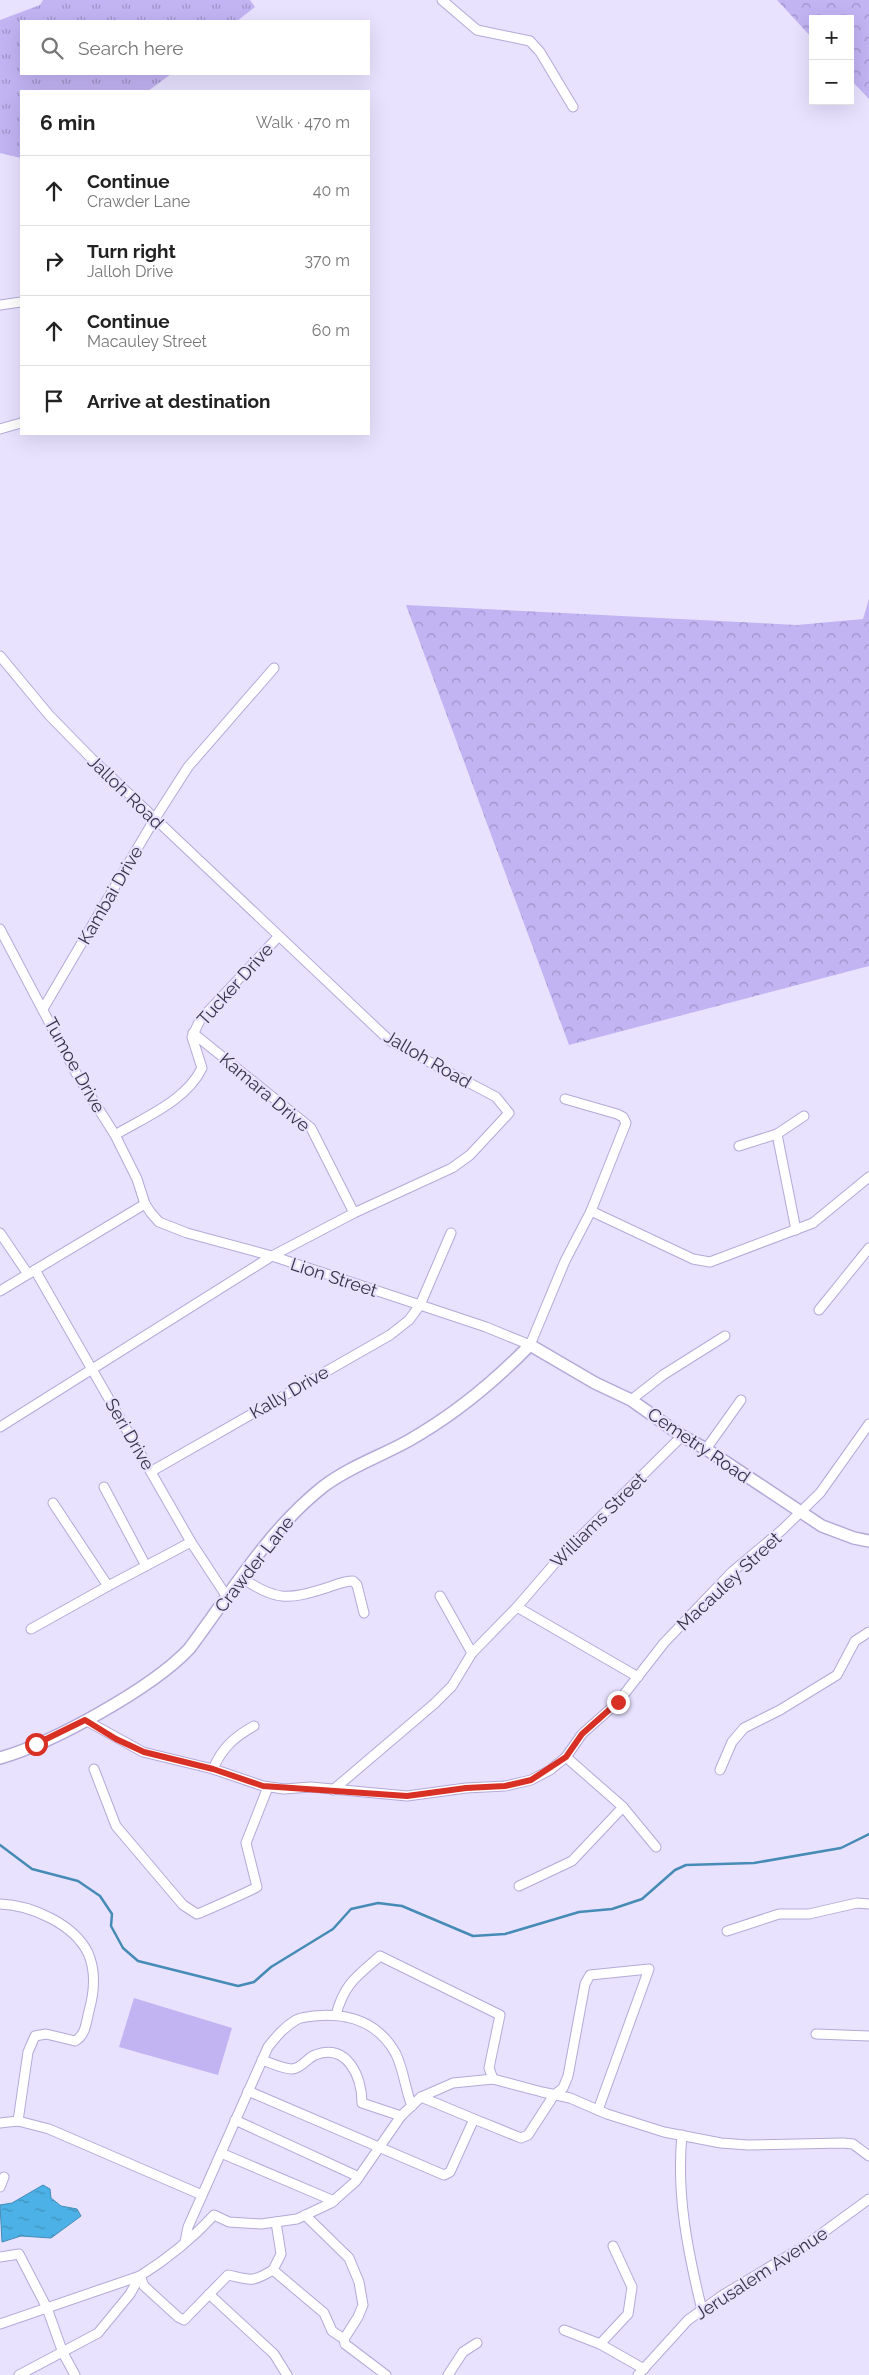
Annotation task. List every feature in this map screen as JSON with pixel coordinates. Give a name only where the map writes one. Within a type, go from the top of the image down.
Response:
[{"type":"street","points":[[442,0],[477,30],[530,41],[540,52],[573,107]]},
{"type":"street","points":[[0,305],[20,302]]},
{"type":"street","points":[[0,429],[20,423]]},
{"type":"street","name":"Jalloh Road","points":[[0,656],[49,715],[154,820],[390,1041],[496,1097],[509,1113],[462,1162],[354,1213],[272,1256],[0,1427]]},
{"type":"street","name":"Kambai Drive","points":[[44,1009],[154,820],[188,767],[274,668]]},
{"type":"street","name":"Tumoe Drive","points":[[0,929],[44,1009],[55,1036],[115,1135],[137,1179],[145,1204]]},
{"type":"street","name":"Tucker Drive","points":[[115,1135],[184,1093],[196,1081],[202,1068],[193,1032],[210,1007],[278,937]]},
{"type":"street","name":"Kamara Drive","points":[[193,1032],[311,1128],[354,1213]]},
{"type":"street","points":[[530,1345],[565,1261],[591,1211],[626,1123],[623,1116],[565,1098]]},
{"type":"street","points":[[739,1146],[777,1134],[804,1116]]},
{"type":"street","points":[[777,1134],[796,1230]]},
{"type":"street","points":[[591,1211],[693,1259],[710,1262],[813,1224],[869,1177]]},
{"type":"street","points":[[0,1291],[145,1204]]},
{"type":"street","name":"Lion Street","points":[[145,1204],[150,1214],[159,1222],[187,1233],[272,1256],[420,1305],[530,1345]]},
{"type":"street","name":"Seri Drive","points":[[0,1233],[31,1272],[93,1370],[191,1542],[228,1597]]},
{"type":"street","name":"Kally Drive","points":[[152,1471],[390,1334],[409,1320],[420,1305],[451,1234]]},
{"type":"street","points":[[819,1310],[869,1248]]},
{"type":"street","points":[[631,1400],[663,1375],[725,1336]]},
{"type":"street","name":"Cemetry Road","points":[[530,1345],[595,1383],[631,1400],[682,1436],[706,1449],[800,1512],[837,1533],[869,1541]]},
{"type":"street","name":"Crawder Lane","points":[[0,1758],[21,1751],[85,1720],[173,1666],[189,1649],[281,1525],[326,1485],[444,1419],[503,1373],[530,1345]]},
{"type":"street","points":[[706,1449],[741,1400]]},
{"type":"street","name":"Macauley Street","points":[[566,1757],[582,1734],[614,1706],[664,1643],[732,1572],[820,1492],[869,1424]]},
{"type":"street","name":"Williams Street","points":[[333,1790],[434,1704],[452,1686],[472,1653],[517,1607],[561,1556],[682,1436]]},
{"type":"street","points":[[104,1487],[146,1566]]},
{"type":"street","points":[[54,1503],[108,1586]]},
{"type":"street","points":[[31,1629],[191,1542]]},
{"type":"street","points":[[242,1578],[264,1592],[280,1597],[303,1595],[345,1582],[353,1582],[357,1585],[364,1613]]},
{"type":"street","points":[[440,1596],[472,1653]]},
{"type":"street","points":[[517,1607],[638,1677]]},
{"type":"street","points":[[720,1770],[732,1742],[744,1728],[780,1710],[837,1675],[855,1641],[869,1632]]},
{"type":"street","points":[[85,1720],[116,1739],[144,1752],[213,1769],[268,1787],[407,1796],[466,1788],[505,1786],[531,1780],[566,1757],[623,1807],[656,1847]]},
{"type":"street","points":[[213,1769],[227,1744],[254,1726]]},
{"type":"street","points":[[94,1769],[116,1826],[183,1905],[197,1914],[203,1913],[225,1900],[256,1887],[246,1843],[268,1787]]},
{"type":"street","points":[[519,1886],[572,1861],[623,1807]]},
{"type":"street","points":[[727,1931],[778,1914],[809,1914],[857,1903],[869,1904]]},
{"type":"street","points":[[0,1904],[23,1907],[64,1928],[76,1937],[88,1954],[94,1978],[92,1999],[82,2036],[76,2041],[46,2034],[35,2036],[30,2044],[18,2121]]},
{"type":"street","points":[[336,2015],[341,1996],[349,1984],[380,1956],[500,2015],[490,2068],[493,2079]]},
{"type":"street","points":[[421,2097],[521,2138],[528,2135],[554,2095],[563,2088],[568,2076],[585,1984],[590,1975],[649,1969],[598,2110]]},
{"type":"street","points":[[185,2242],[188,2227],[268,2047],[284,2029],[298,2019],[336,2015],[350,2016],[382,2035],[396,2055],[412,2106]]},
{"type":"street","points":[[816,2034],[869,2036]]},
{"type":"street","points":[[262,2060],[290,2069],[298,2068],[312,2056],[325,2051],[338,2055],[348,2060],[356,2070],[362,2089],[362,2103],[401,2116]]},
{"type":"street","points":[[0,2324],[140,2276],[160,2263],[214,2215],[229,2222],[261,2224],[297,2219],[334,2201],[359,2177],[377,2148],[401,2116],[421,2097],[453,2083],[493,2079],[570,2098],[598,2110],[664,2132],[748,2146],[853,2144],[869,2156]]},
{"type":"street","points":[[248,2091],[377,2148],[444,2175],[450,2172],[474,2118]]},
{"type":"street","points":[[235,2120],[359,2177]]},
{"type":"street","points":[[0,2124],[18,2121],[49,2129],[202,2195]]},
{"type":"street","points":[[682,2135],[679,2180],[691,2262],[702,2310]]},
{"type":"street","points":[[220,2153],[334,2201]]},
{"type":"street","points":[[0,2188],[4,2177]]},
{"type":"street","name":"Jerusalem Avenue","points":[[641,2372],[688,2320],[806,2245],[869,2199]]},
{"type":"street","points":[[305,2215],[349,2258],[359,2282],[363,2305],[344,2339],[344,2344],[386,2375]]},
{"type":"street","points":[[140,2276],[144,2286],[178,2317],[184,2320],[228,2275],[247,2281],[256,2280],[273,2270],[281,2254],[276,2222]]},
{"type":"street","points":[[600,2344],[628,2314],[632,2287],[612,2246]]},
{"type":"street","points":[[0,2257],[19,2254],[46,2308],[63,2352],[75,2375]]},
{"type":"street","points":[[273,2270],[324,2313],[332,2331],[344,2339]]},
{"type":"street","points":[[19,2375],[98,2333],[130,2294],[140,2276]]},
{"type":"street","points":[[209,2294],[274,2354],[287,2375]]},
{"type":"street","points":[[564,2330],[600,2344],[641,2372]]},
{"type":"street","points":[[448,2375],[463,2352],[477,2343]]},
{"type":"green space","points":[[43,0],[250,0],[255,7],[238,20],[20,20],[20,75],[170,75],[149,90],[20,90],[20,158],[0,153],[0,20],[40,5]]},
{"type":"green space","points":[[777,0],[869,0],[869,99],[854,83],[854,15],[809,15],[809,35]]},
{"type":"green space","points":[[869,599],[869,966],[569,1045],[406,605],[797,625],[863,619]]},
{"type":"green space","points":[[134,1998],[232,2028],[218,2075],[119,2047]]},
{"type":"water","points":[[43,2185],[50,2189],[51,2198],[61,2206],[77,2209],[81,2216],[51,2238],[21,2236],[2,2242],[0,2205],[12,2203]]},
{"type":"waterway","points":[[0,1845],[32,1869],[78,1881],[100,1896],[112,1914],[111,1926],[123,1948],[138,1961],[238,1986],[254,1982],[271,1967],[333,1929],[351,1909],[378,1903],[402,1906],[473,1936],[505,1934],[579,1912],[612,1909],[642,1899],[675,1870],[686,1865],[754,1863],[841,1848],[869,1834]]},
{"type":"route","points":[[36,1744],[85,1720],[116,1739],[144,1752],[213,1769],[263,1786],[284,1789],[311,1788],[407,1796],[466,1788],[505,1786],[531,1780],[550,1770],[566,1757],[582,1734],[618,1702]]}]
